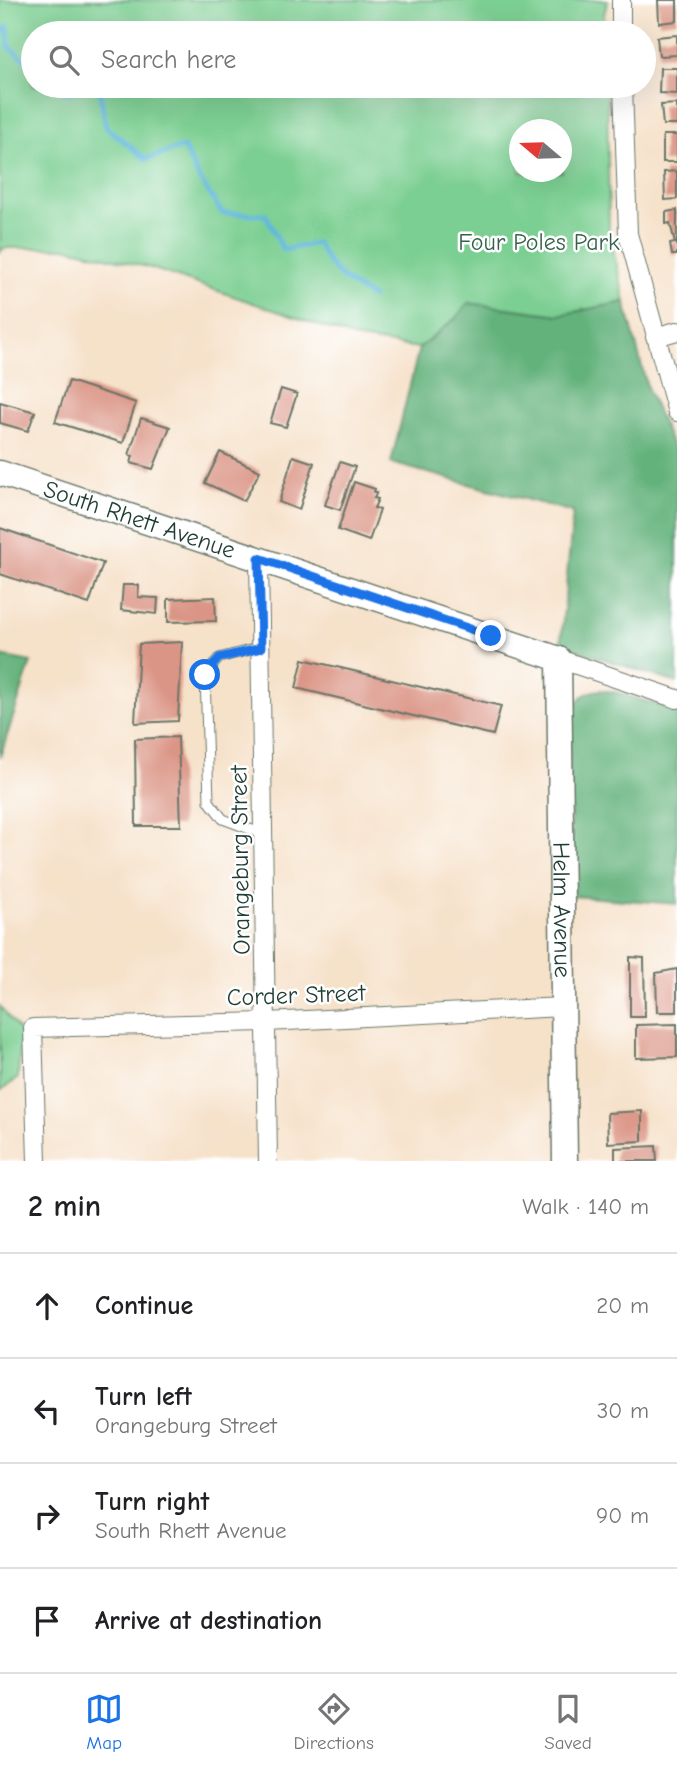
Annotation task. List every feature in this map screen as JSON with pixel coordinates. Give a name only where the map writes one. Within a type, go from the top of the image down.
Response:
[{"type":"street","points":[[621,0],[621,21]]},
{"type":"street","points":[[623,98],[628,234],[677,412]]},
{"type":"street","points":[[655,337],[677,331]]},
{"type":"street","name":"South Rhett Avenue","points":[[0,474],[559,659]]},
{"type":"street","name":"Orangeburg Street","points":[[259,558],[268,1161]]},
{"type":"street","points":[[559,659],[677,699]]},
{"type":"street","name":"Helm Avenue","points":[[559,659],[565,1161]]},
{"type":"street","name":"Corder Street","points":[[37,1161],[33,1028],[267,1022],[562,1007]]},
{"type":"lane","points":[[261,648],[219,658],[205,675],[209,801],[223,819],[264,834]]},
{"type":"green space","name":"Four Poles Park","points":[[0,0],[608,0],[604,21],[21,21],[21,98],[607,98],[609,231],[625,302],[559,315],[468,303],[456,318],[419,348],[358,339],[151,268],[69,248],[4,248],[0,252]]},
{"type":"green space","points":[[625,302],[648,390],[677,457],[677,683],[567,647],[561,641],[573,512],[391,463],[419,348],[456,318],[468,303],[559,315]]},
{"type":"green space","points":[[0,656],[31,662],[0,757]]},
{"type":"green space","points":[[601,690],[677,711],[677,904],[572,896],[569,720],[580,699],[588,693]]},
{"type":"green space","points":[[0,1006],[21,1033],[18,1078],[0,1091]]},
{"type":"building","points":[[658,0],[677,0],[677,21],[659,23]]},
{"type":"building","points":[[677,35],[677,55],[659,56],[657,37]]},
{"type":"building","points":[[660,68],[677,68],[677,94],[659,93]]},
{"type":"building","points":[[677,104],[677,125],[663,125],[661,105]]},
{"type":"building","points":[[663,135],[677,135],[677,162],[663,162]]},
{"type":"building","points":[[677,171],[677,199],[665,200],[664,172]]},
{"type":"building","points":[[677,210],[677,255],[672,255],[670,244],[675,243],[670,223],[666,224],[666,212]]},
{"type":"building","points":[[69,381],[136,403],[123,443],[55,422]]},
{"type":"building","points":[[281,389],[297,394],[286,427],[270,423]]},
{"type":"building","points":[[0,402],[35,412],[28,431],[0,423]]},
{"type":"building","points":[[141,418],[170,427],[153,469],[131,463],[133,456],[129,455]]},
{"type":"building","points":[[220,452],[260,471],[244,501],[205,483]]},
{"type":"building","points":[[293,456],[314,463],[299,510],[279,502]]},
{"type":"building","points":[[340,462],[355,467],[340,510],[325,505]]},
{"type":"building","points":[[354,482],[377,492],[374,498],[378,499],[374,508],[380,510],[369,541],[338,530]]},
{"type":"building","points":[[0,528],[103,563],[89,604],[0,574]]},
{"type":"building","points":[[123,585],[139,585],[138,597],[158,598],[157,614],[121,610]]},
{"type":"building","points":[[215,597],[216,621],[168,622],[168,599]]},
{"type":"building","points":[[182,642],[178,721],[135,723],[139,644]]},
{"type":"building","points":[[303,659],[501,706],[493,735],[296,688]]},
{"type":"building","points":[[178,737],[181,826],[136,826],[135,739]]},
{"type":"building","points":[[630,957],[644,958],[645,1017],[630,1017]]},
{"type":"building","points":[[677,969],[677,1012],[657,1012],[656,973]]},
{"type":"building","points":[[677,1024],[677,1057],[636,1058],[636,1025]]},
{"type":"building","points":[[642,1111],[642,1141],[608,1143],[607,1113]]},
{"type":"building","points":[[656,1146],[657,1161],[615,1161],[615,1148]]},
{"type":"waterway","points":[[0,32],[8,27],[9,47],[21,56]]},
{"type":"waterway","points":[[101,98],[106,127],[146,159],[183,147],[222,213],[266,215],[283,250],[317,243],[328,262],[340,275],[372,297]]},
{"type":"route","points":[[205,675],[219,658],[261,648],[259,558],[491,636]]}]
